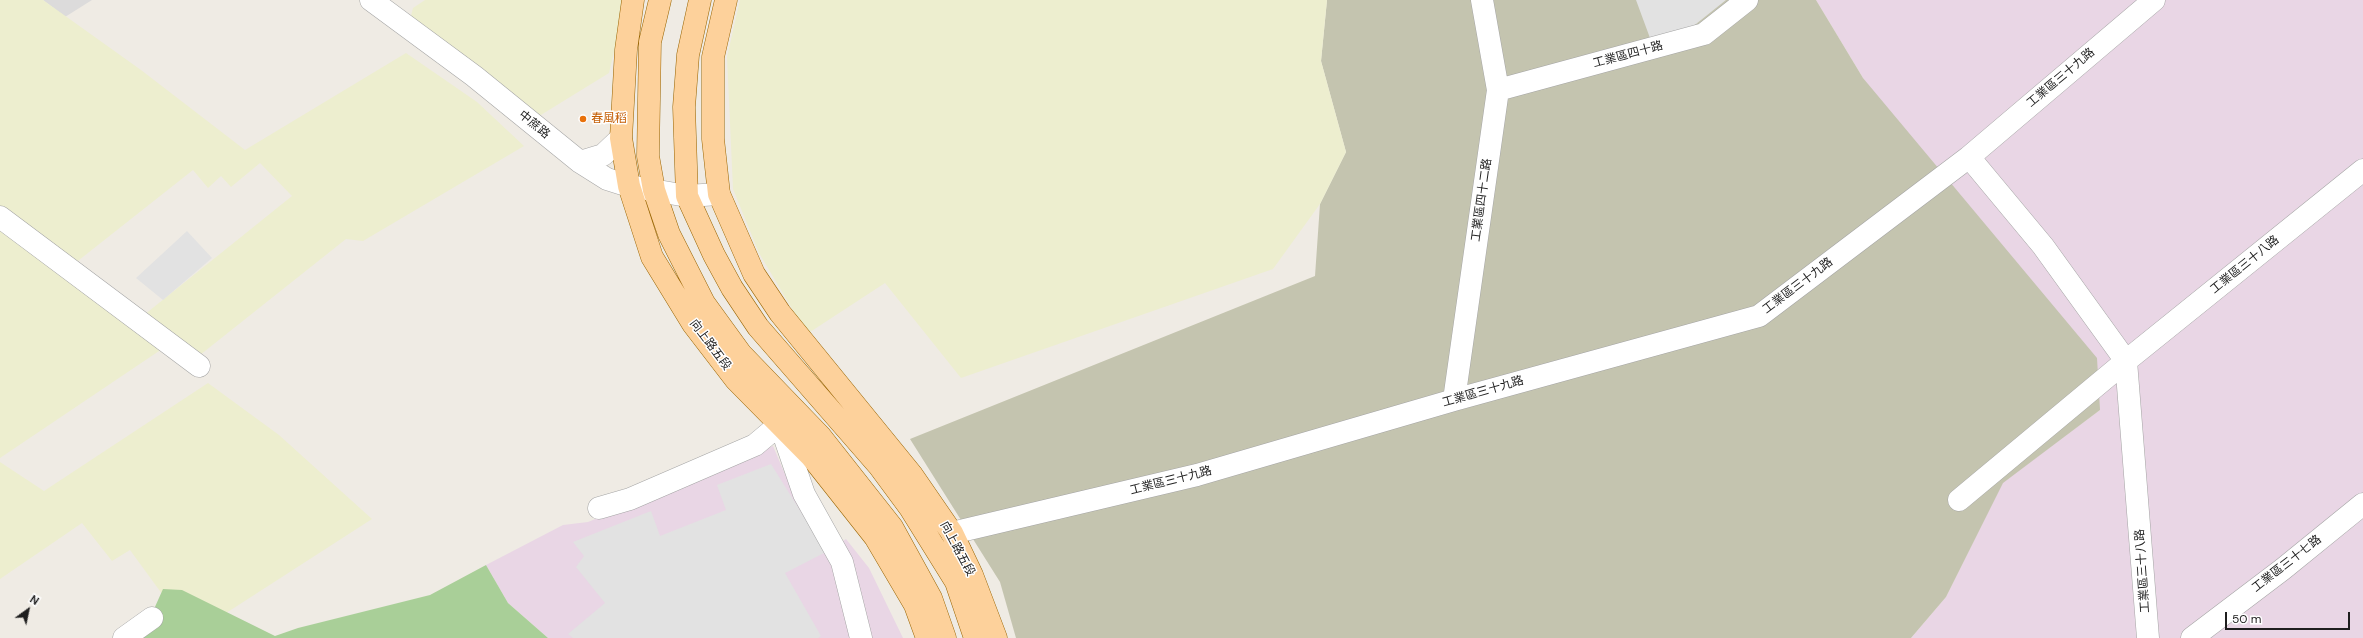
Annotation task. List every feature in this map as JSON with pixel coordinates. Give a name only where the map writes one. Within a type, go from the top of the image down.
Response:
[{"type":"main road","name":"向上路五段","points":[[633,0],[626,50],[621,138],[629,186],[652,256],[693,324],[736,380],[811,456],[875,537],[915,605],[927,638]]},
{"type":"main road","name":"向上路五段","points":[[660,0],[650,42],[648,156],[654,190],[669,234],[704,303],[741,354],[821,437],[892,527],[931,598],[944,638]]},
{"type":"main road","name":"向上路五段","points":[[700,0],[688,55],[684,107],[687,196],[714,255],[732,288],[758,327],[879,466],[910,508],[956,582],[975,638]]},
{"type":"main road","name":"向上路五段","points":[[726,0],[713,57],[713,139],[719,194],[754,274],[780,313],[912,476],[952,533],[972,575],[996,638]]},
{"type":"street","name":"中蔗路","points":[[371,0],[474,76],[580,162],[607,179],[629,186],[687,196],[719,194]]},
{"type":"street","name":"工業區四十二路","points":[[1454,400],[1498,90],[1482,0]]},
{"type":"street","name":"工業區四十路","points":[[1498,90],[1704,34],[1747,0]]},
{"type":"street","name":"工業區三十九路","points":[[952,533],[1197,475],[1454,400],[1759,316],[1969,157],[2154,0]]},
{"type":"street","points":[[580,162],[603,155],[621,138]]},
{"type":"street","points":[[1969,157],[2043,246],[2126,361]]},
{"type":"street","name":"工業區三十八路","points":[[1959,500],[2126,361],[2363,170]]},
{"type":"street","points":[[0,217],[198,366]]},
{"type":"street","name":"工業區三十八路","points":[[2126,361],[2148,638]]},
{"type":"street","points":[[600,508],[630,499],[755,445],[780,424],[804,494],[842,562],[861,638]]},
{"type":"street","name":"工業區三十七路","points":[[2192,638],[2283,569],[2363,504]]},
{"type":"street","points":[[124,638],[152,618]]},
{"type":"shaded area","points":[[0,0],[43,0],[141,70],[245,150],[406,53],[477,102],[524,146],[363,241],[346,239],[200,355],[144,315],[292,196],[260,163],[231,187],[221,176],[208,188],[193,170],[74,264],[0,209]]},
{"type":"shaded area","points":[[43,0],[92,0],[65,17]]},
{"type":"shaded area","points":[[425,0],[626,0],[609,73],[536,118],[409,23],[413,8]]},
{"type":"shaded area","points":[[740,0],[1327,0],[1321,61],[1346,152],[1320,204],[1273,269],[961,378],[885,283],[807,334],[759,253],[733,189],[727,57]]},
{"type":"shaded area","points":[[1327,0],[1816,0],[1863,78],[2097,358],[2100,410],[2003,483],[1946,597],[1911,638],[1016,638],[1000,582],[910,439],[1315,276],[1320,204],[1346,152],[1321,61]]},
{"type":"shaded area","points":[[1636,0],[1726,0],[1691,28],[1650,38]]},
{"type":"shaded area","points":[[1816,0],[2363,0],[2363,638],[1911,638],[1946,597],[2003,482],[2100,410],[1863,78]]},
{"type":"shaded area","points":[[0,222],[165,347],[0,458]]},
{"type":"shaded area","points":[[187,231],[212,258],[163,300],[136,278]]},
{"type":"shaded area","points":[[208,383],[279,435],[372,519],[192,635],[130,550],[112,561],[82,523],[0,579],[0,462],[44,491]]},
{"type":"shaded area","points":[[773,446],[796,500],[825,552],[846,539],[869,568],[903,638],[548,638],[508,603],[486,565],[563,525],[588,522]]},
{"type":"shaded area","points":[[771,464],[826,552],[785,573],[821,636],[818,638],[573,638],[568,634],[605,603],[576,567],[584,556],[573,542],[651,511],[660,536],[726,510],[717,485]]},
{"type":"green space","points":[[486,565],[508,603],[548,638],[141,638],[163,589],[182,590],[275,636],[298,628],[430,595]]},
{"type":"place","name":"春風稻","points":[[583,119]]}]
